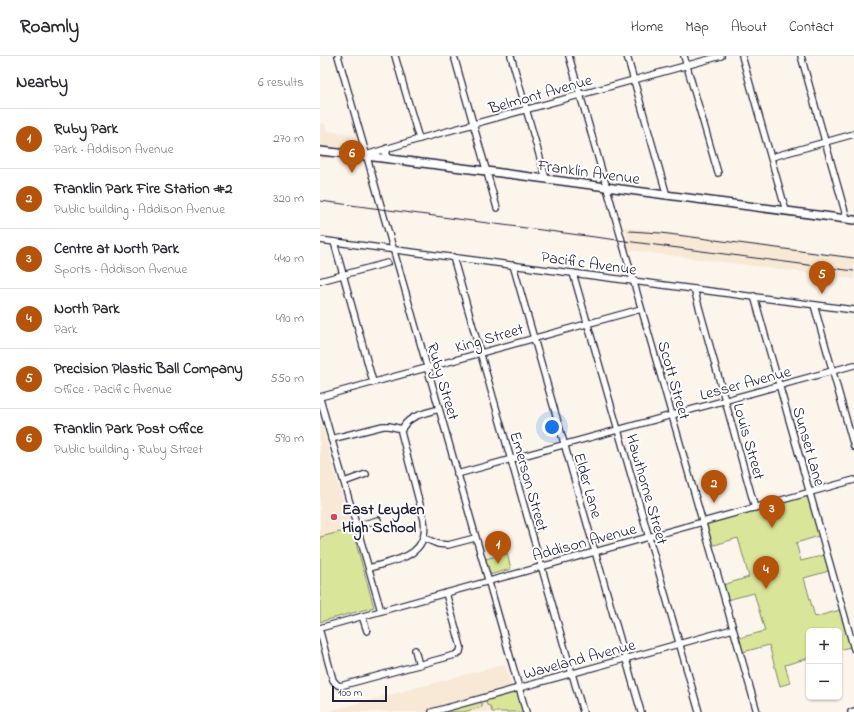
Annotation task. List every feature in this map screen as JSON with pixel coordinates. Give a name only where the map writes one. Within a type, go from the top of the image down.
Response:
[{"type":"main road","points":[[386,158],[387,149]]},
{"type":"main road","name":"Franklin Avenue","points":[[320,151],[386,158],[851,220]]},
{"type":"street","name":"Ruby Street","points":[[338,56],[526,712]]},
{"type":"street","points":[[395,56],[419,139]]},
{"type":"street","points":[[454,56],[497,208]]},
{"type":"street","points":[[511,56],[546,179]]},
{"type":"street","name":"Scott Street","points":[[569,56],[757,712]]},
{"type":"street","points":[[627,56],[667,196]]},
{"type":"street","points":[[684,56],[718,173]]},
{"type":"street","name":"Belmont Avenue","points":[[366,156],[419,139],[721,56]]},
{"type":"street","points":[[742,56],[772,157],[786,211]]},
{"type":"street","points":[[801,56],[825,142],[851,220]]},
{"type":"street","points":[[772,157],[854,134]]},
{"type":"street","name":"Pacific Avenue","points":[[320,240],[854,310]]},
{"type":"street","points":[[334,242],[373,382]]},
{"type":"street","name":"Emerson Street","points":[[453,257],[583,712]]},
{"type":"street","points":[[320,281],[387,263]]},
{"type":"street","name":"Elder Lane","points":[[513,265],[641,712]]},
{"type":"street","name":"Hawthorne Street","points":[[573,273],[699,712]]},
{"type":"street","name":"Louis Street","points":[[694,290],[755,508]]},
{"type":"street","name":"Sunset Lane","points":[[754,296],[854,649]]},
{"type":"street","points":[[814,305],[854,447]]},
{"type":"street","name":"King Street","points":[[320,398],[373,382],[641,309]]},
{"type":"street","name":"Lesser Avenue","points":[[457,474],[854,365]]},
{"type":"street","points":[[320,398],[381,611]]},
{"type":"street","points":[[369,568],[405,558],[416,550],[424,538],[424,520],[402,436],[402,429],[413,417],[439,409]]},
{"type":"street","points":[[331,439],[383,426],[402,429]]},
{"type":"street","points":[[344,482],[366,474]]},
{"type":"street","name":"Addison Avenue","points":[[320,628],[854,480]]},
{"type":"street","points":[[357,526],[378,520]]},
{"type":"street","points":[[424,538],[438,544],[448,546],[475,538]]},
{"type":"street","points":[[320,632],[333,680],[340,686],[455,655],[458,654],[461,647],[446,593]]},
{"type":"street","points":[[362,616],[367,631]]},
{"type":"street","name":"Waveland Avenue","points":[[432,712],[733,629]]},
{"type":"street","points":[[415,650],[419,665]]},
{"type":"shaded area","points":[[320,123],[325,124],[327,131],[356,134],[360,150],[320,160]]},
{"type":"shaded area","points":[[624,227],[854,257],[854,279],[628,250],[625,240],[628,240]]},
{"type":"shaded area","name":"East Leyden High School","points":[[320,421],[344,504],[346,504],[374,607],[320,622]]},
{"type":"shaded area","points":[[505,664],[520,712],[325,712]]},
{"type":"green space","points":[[808,495],[819,536],[796,543],[801,561],[825,555],[829,571],[804,578],[815,617],[840,610],[850,647],[842,649],[842,628],[806,628],[806,659],[785,665],[790,683],[780,686],[769,645],[743,652],[739,638],[765,631],[754,593],[727,600],[723,585],[749,577],[738,538],[711,546],[705,524]]},
{"type":"green space","name":"East Leyden High School","points":[[352,529],[374,607],[320,622],[320,537]]},
{"type":"green space","points":[[507,553],[511,569],[489,575],[485,559]]},
{"type":"green space","points":[[516,692],[519,695],[524,712],[492,712],[490,706],[486,703],[488,700]]},
{"type":"green space","points":[[479,702],[482,703],[482,707],[463,712],[444,712]]},
{"type":"railway","points":[[320,201],[854,271]]},
{"type":"railway","points":[[629,231],[661,233],[854,258]]},
{"type":"place","name":"Franklin Park Post Office","points":[[352,173]]},
{"type":"place","name":"Precision Plastic Ball Company","points":[[822,294]]},
{"type":"place","name":"Franklin Park Fire Station #2","points":[[714,503]]},
{"type":"place","name":"East Leyden High School","points":[[334,517]]},
{"type":"place","name":"Centre at North Park","points":[[772,528]]},
{"type":"place","name":"Ruby Park","points":[[498,564]]},
{"type":"place","name":"North Park","points":[[766,589]]}]
